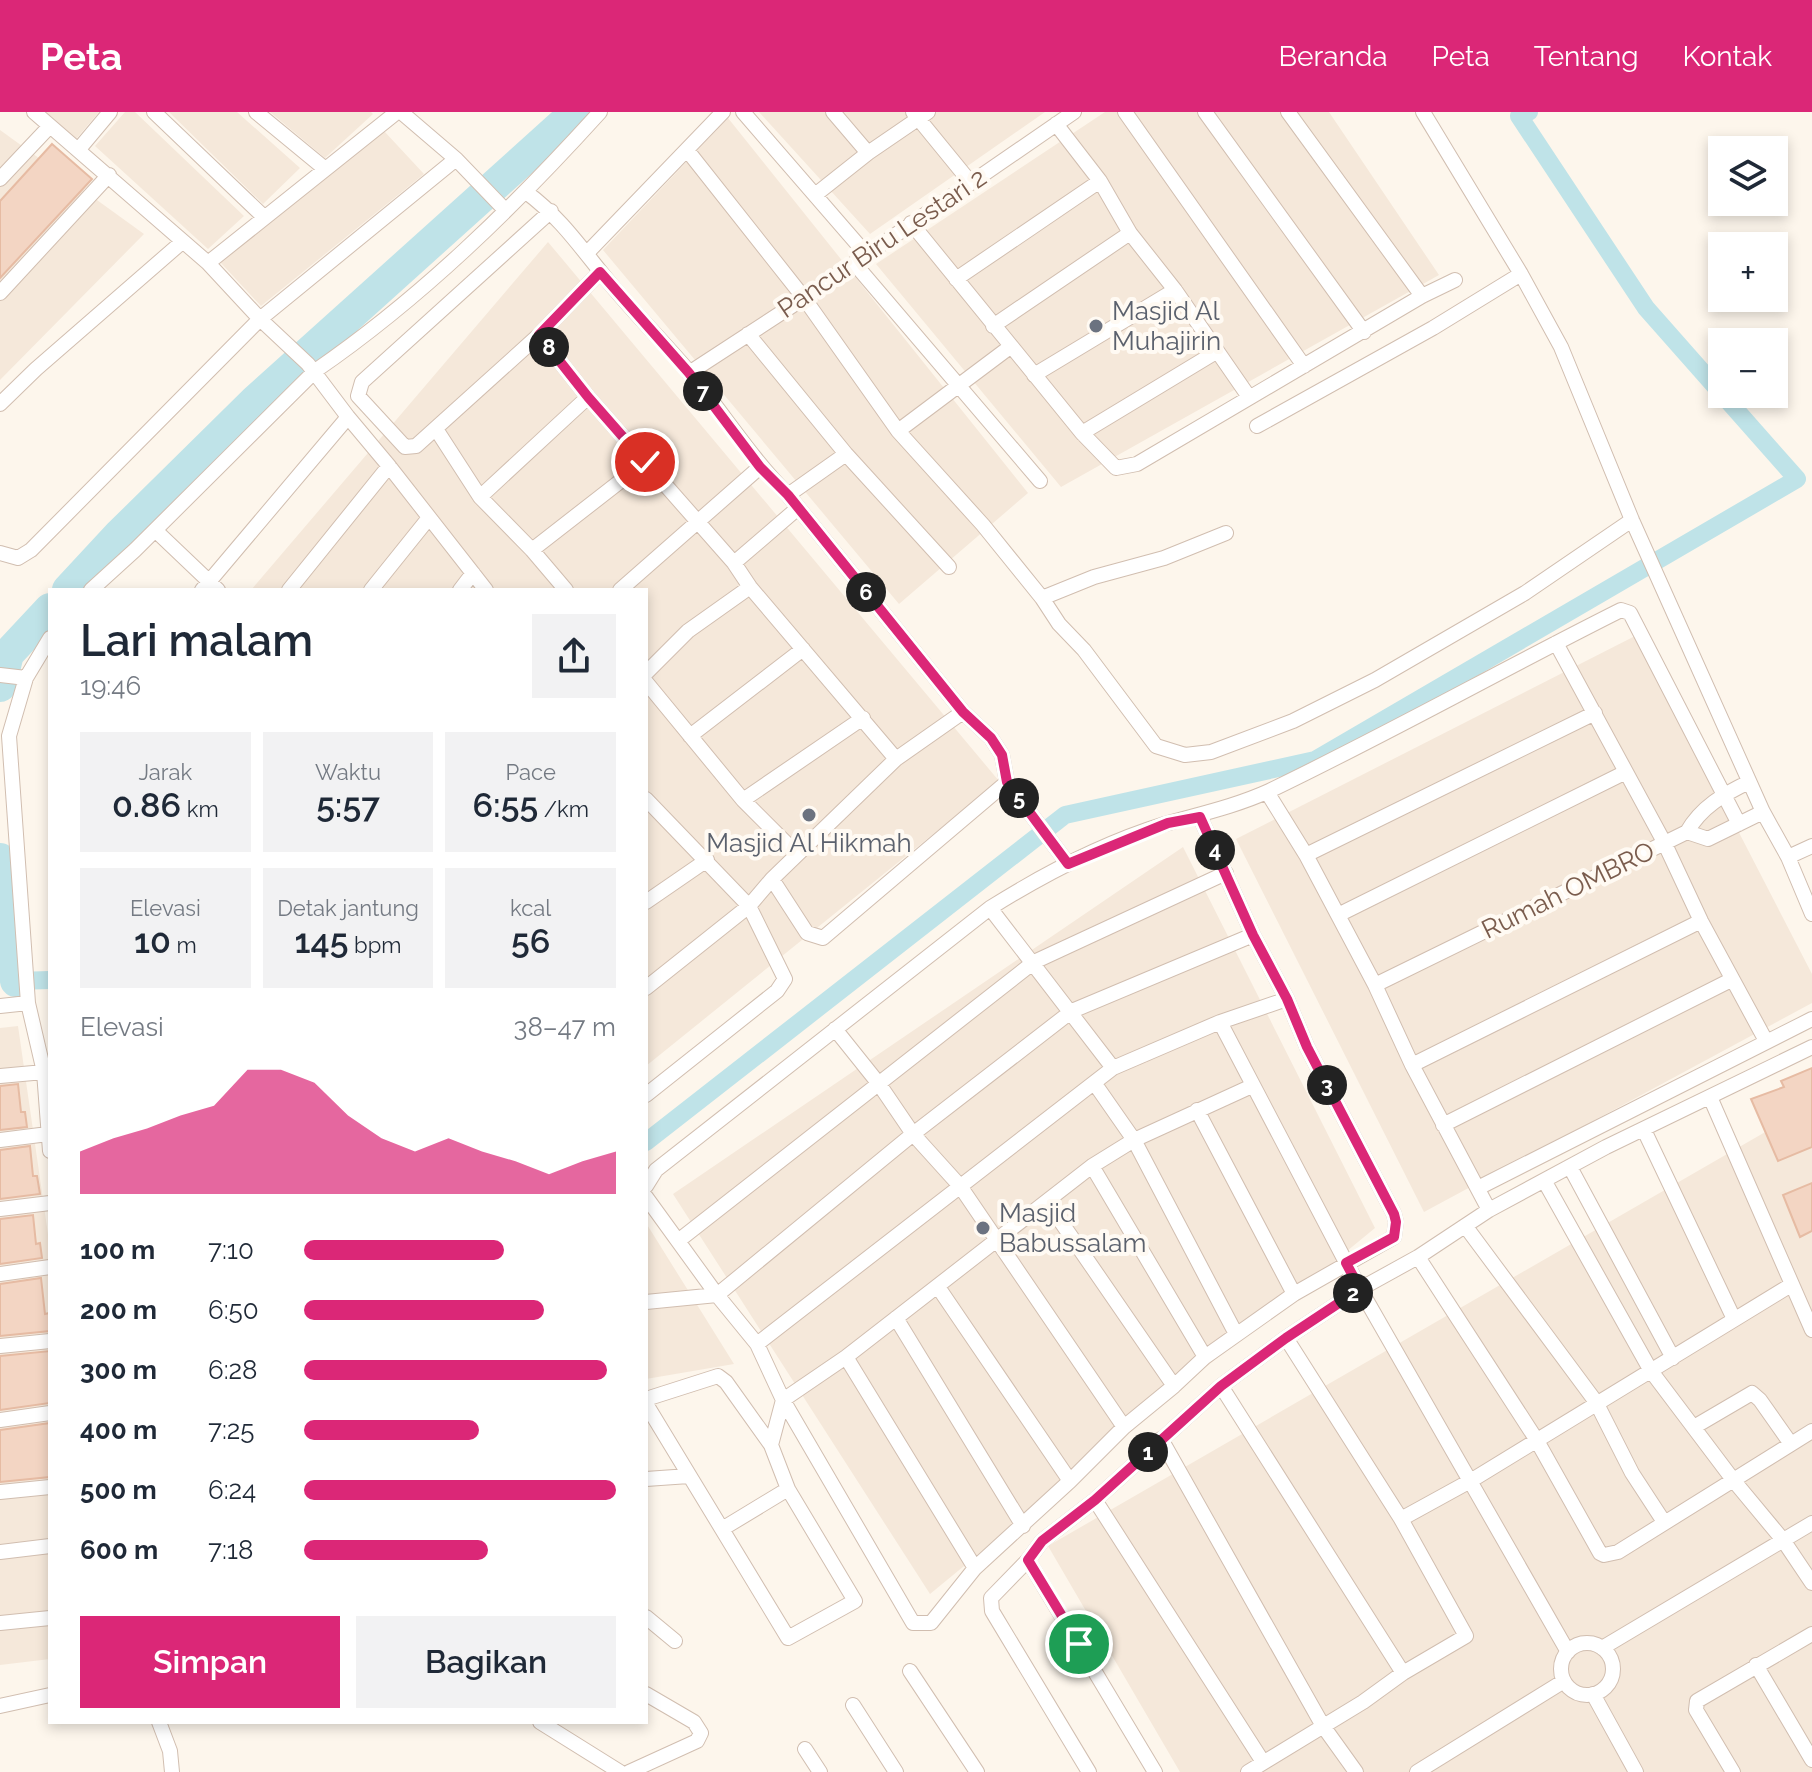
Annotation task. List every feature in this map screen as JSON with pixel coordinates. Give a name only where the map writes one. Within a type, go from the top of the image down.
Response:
[{"type":"street","points":[[34,112],[208,263],[260,319],[283,337],[311,368],[484,588]]},
{"type":"street","points":[[79,149],[110,112]]},
{"type":"street","points":[[154,112],[264,217]]},
{"type":"street","points":[[256,112],[324,168]]},
{"type":"street","points":[[208,263],[324,168],[399,112],[461,164],[500,205]]},
{"type":"street","points":[[93,588],[155,530],[311,368],[341,353],[447,266],[500,205],[526,192],[600,112]]},
{"type":"street","points":[[587,253],[723,112]]},
{"type":"street","points":[[743,112],[815,195],[959,387],[1040,481]]},
{"type":"street","points":[[833,112],[868,153]]},
{"type":"street","name":"Pancur Biru Lestari 2","points":[[689,373],[804,298],[1074,112]]},
{"type":"street","points":[[1125,112],[1304,366]]},
{"type":"street","points":[[1205,112],[1364,332]]},
{"type":"street","points":[[1288,112],[1422,296]]},
{"type":"street","points":[[1423,112],[1521,274],[1561,347],[1632,520],[1749,782],[1788,857],[1812,914]]},
{"type":"street","points":[[815,195],[920,114],[971,183]]},
{"type":"street","points":[[1056,124],[1100,181],[1130,233],[1175,290],[1249,397]]},
{"type":"street","points":[[0,179],[50,126]]},
{"type":"street","points":[[687,150],[804,298],[898,431],[983,525],[1059,624],[1084,650],[1156,746],[1185,755],[1211,752],[1293,721],[1375,680],[1525,593],[1632,520]]},
{"type":"street","points":[[0,553],[18,558],[31,550],[260,319],[461,164]]},
{"type":"street","points":[[0,293],[109,175]]},
{"type":"street","points":[[956,279],[1100,181]]},
{"type":"street","points":[[526,192],[551,211],[587,253],[600,272],[689,373],[760,467],[788,495],[963,712],[991,738],[1002,755],[1007,782],[1068,864]]},
{"type":"street","points":[[551,211],[358,388],[358,396],[405,447],[416,446],[539,335],[600,272]]},
{"type":"street","points":[[911,223],[1010,347],[1082,433],[1116,468],[1137,464],[1422,296],[1455,280]]},
{"type":"street","points":[[993,326],[1130,233]]},
{"type":"street","points":[[0,404],[182,242]]},
{"type":"street","points":[[1257,426],[1433,328],[1521,274]]},
{"type":"street","points":[[1034,375],[1175,290]]},
{"type":"street","points":[[748,334],[846,454],[949,567]]},
{"type":"street","points":[[539,335],[588,397],[734,563],[750,587],[896,759]]},
{"type":"street","points":[[898,431],[1010,347]]},
{"type":"street","points":[[1082,433],[1216,352]]},
{"type":"street","points":[[480,497],[588,397]]},
{"type":"street","points":[[155,530],[210,587],[348,417]]},
{"type":"street","points":[[436,429],[480,497],[564,588]]},
{"type":"street","points":[[788,495],[846,454]]},
{"type":"street","points":[[532,550],[645,462]]},
{"type":"street","points":[[291,588],[389,466]]},
{"type":"street","points":[[622,588],[760,467]]},
{"type":"street","points":[[734,563],[798,508]]},
{"type":"street","points":[[373,588],[428,519]]},
{"type":"street","points":[[1042,598],[1094,577],[1164,558],[1226,533]]},
{"type":"street","points":[[462,588],[473,573]]},
{"type":"street","points":[[648,671],[688,631],[750,587]]},
{"type":"street","points":[[648,1183],[656,1170],[990,908],[1068,864],[1168,823],[1200,817],[1267,792],[1621,610],[1630,613],[1739,824]]},
{"type":"street","points":[[0,1140],[48,1134],[44,1042],[28,1003],[9,736],[13,676],[48,640]]},
{"type":"street","points":[[1556,643],[1664,842],[1731,980],[1766,1041]]},
{"type":"street","points":[[690,736],[803,649]]},
{"type":"street","points":[[648,684],[743,800],[797,854]]},
{"type":"street","points":[[648,986],[749,906],[797,854],[896,759],[963,712]]},
{"type":"street","points":[[1306,855],[1595,713]]},
{"type":"street","points":[[743,800],[863,718]]},
{"type":"street","points":[[1338,915],[1626,772]]},
{"type":"street","points":[[772,879],[807,933],[823,938],[1007,782]]},
{"type":"street","points":[[1687,832],[1695,818],[1725,794],[1749,782]]},
{"type":"street","points":[[1267,792],[1338,915],[1412,1065],[1489,1210]]},
{"type":"street","points":[[648,801],[749,906],[785,979],[781,986],[648,1093]]},
{"type":"street","name":"Rumah OMBRO","points":[[1375,985],[1664,842],[1687,832],[1708,839],[1763,812]]},
{"type":"street","points":[[648,1200],[757,1344],[783,1400],[913,1623],[931,1623],[975,1568],[1023,1526],[1124,1427],[1205,1357],[1294,1294],[1394,1237],[1396,1222],[1307,1047],[1200,817]]},
{"type":"street","points":[[1788,857],[1812,846]]},
{"type":"street","points":[[648,901],[707,860]]},
{"type":"street","points":[[678,1241],[1034,962],[1226,873]]},
{"type":"street","points":[[990,908],[1113,1068]]},
{"type":"street","points":[[1412,1065],[1701,921]]},
{"type":"street","points":[[648,1302],[717,1295],[913,1134],[1072,1011],[1253,935]]},
{"type":"street","points":[[1443,1125],[1731,980]]},
{"type":"street","points":[[757,1344],[1113,1068],[1220,1022],[1287,999]]},
{"type":"street","points":[[0,1006],[28,1003]]},
{"type":"street","points":[[1478,1188],[1812,1019]]},
{"type":"street","points":[[1220,1022],[1360,1289],[1568,1652]]},
{"type":"street","points":[[835,1029],[879,1084],[913,1134],[960,1186],[1124,1427]]},
{"type":"street","points":[[1089,1772],[992,1611],[991,1598],[1042,1541],[1095,1500],[1221,1386],[1360,1289],[1418,1257],[1489,1210],[1812,1047]]},
{"type":"street","points":[[0,1076],[44,1072]]},
{"type":"street","points":[[1095,1084],[1134,1140],[1236,1334]]},
{"type":"street","points":[[771,1445],[783,1400],[846,1357],[1092,1166],[1134,1140],[1252,1086]]},
{"type":"street","points":[[1710,1097],[1812,1330]]},
{"type":"street","points":[[1197,1110],[1294,1294]]},
{"type":"street","points":[[1644,1130],[1734,1319]]},
{"type":"street","points":[[1092,1166],[1205,1357]]},
{"type":"street","points":[[1570,1167],[1673,1358]]},
{"type":"street","points":[[1545,1182],[1651,1371],[1783,1540],[1812,1583]]},
{"type":"street","points":[[0,1209],[48,1203]]},
{"type":"street","points":[[1048,1203],[1174,1386]]},
{"type":"street","points":[[1466,1227],[1596,1402],[1632,1473],[1664,1522]]},
{"type":"street","points":[[1418,1257],[1536,1439],[1600,1553],[1608,1555],[1618,1552],[1812,1431]]},
{"type":"street","points":[[0,1274],[48,1267]]},
{"type":"street","points":[[1401,1519],[1472,1480],[1791,1285]]},
{"type":"street","points":[[938,1287],[1070,1481]]},
{"type":"street","points":[[896,1318],[1023,1526]]},
{"type":"street","points":[[1248,1772],[1466,1636],[1401,1519],[1286,1338]]},
{"type":"street","points":[[0,1346],[48,1341]]},
{"type":"street","points":[[846,1357],[975,1568]]},
{"type":"street","points":[[648,1401],[718,1376],[726,1382],[771,1445],[788,1489],[855,1601],[788,1638],[648,1405]]},
{"type":"street","points":[[1221,1386],[1403,1673]]},
{"type":"street","points":[[1694,1427],[1752,1393],[1791,1444]]},
{"type":"street","points":[[0,1420],[48,1413]]},
{"type":"street","points":[[1161,1439],[1323,1726],[1356,1772]]},
{"type":"street","points":[[648,1479],[689,1476]]},
{"type":"street","points":[[0,1492],[48,1487]]},
{"type":"street","points":[[722,1529],[788,1489]]},
{"type":"street","points":[[1095,1500],[1263,1762]]},
{"type":"street","points":[[1602,1648],[1812,1523]]},
{"type":"street","points":[[0,1552],[48,1546]]},
{"type":"street","points":[[1028,1560],[1155,1772]]},
{"type":"street","points":[[0,1623],[48,1618]]},
{"type":"street","points":[[648,1619],[675,1641]]},
{"type":"street","points":[[1733,1772],[1695,1704],[1812,1634]]},
{"type":"street","points":[[1584,1644],[1602,1648],[1609,1655],[1613,1674],[1602,1690],[1579,1694],[1564,1681],[1562,1666],[1568,1652],[1584,1644]]},
{"type":"street","points":[[1756,1665],[1812,1760]]},
{"type":"street","points":[[910,1671],[977,1772]]},
{"type":"street","points":[[1417,1772],[1564,1681]]},
{"type":"street","points":[[1593,1694],[1636,1772]]},
{"type":"street","points":[[0,1706],[48,1695]]},
{"type":"street","points":[[629,1772],[697,1741],[701,1733],[694,1722],[648,1695]]},
{"type":"street","points":[[853,1705],[896,1772]]},
{"type":"street","points":[[160,1724],[170,1751],[172,1772]]},
{"type":"street","points":[[543,1724],[620,1772]]},
{"type":"street","points":[[805,1749],[820,1772]]},
{"type":"shaded area","points":[[46,112],[99,112],[76,139]]},
{"type":"shaded area","points":[[125,112],[135,112],[244,216],[208,249],[95,146]]},
{"type":"shaded area","points":[[169,112],[237,112],[300,168],[263,204]]},
{"type":"shaded area","points":[[270,112],[371,112],[373,114],[325,158]]},
{"type":"shaded area","points":[[759,112],[1045,112],[870,234]]},
{"type":"shaded area","points":[[1105,112],[1329,112],[1439,275],[1061,487],[876,264]]},
{"type":"shaded area","points":[[728,118],[1028,493],[899,604],[603,250]]},
{"type":"shaded area","points":[[0,130],[144,234],[0,380]]},
{"type":"shaded area","points":[[384,131],[424,174],[261,306],[220,262]]},
{"type":"shaded area","points":[[548,242],[999,781],[648,1064],[648,588],[253,588]]},
{"type":"shaded area","points":[[1637,635],[1812,974],[1812,1003],[1424,1212],[1236,839]]},
{"type":"shaded area","points":[[1183,847],[1375,1228],[930,1594],[673,1194]]},
{"type":"shaded area","points":[[18,1026],[48,1234],[48,1659],[0,1665],[0,1028]]},
{"type":"shaded area","points":[[1812,1105],[1812,1772],[1180,1772],[1048,1546]]},
{"type":"shaded area","points":[[648,1226],[734,1364],[648,1379]]},
{"type":"building","points":[[52,144],[92,179],[0,278],[0,201]]},
{"type":"building","points":[[1812,1068],[1812,1147],[1778,1161],[1751,1099],[1784,1087],[1781,1081]]},
{"type":"building","points":[[18,1084],[21,1112],[25,1112],[27,1127],[0,1130],[0,1086]]},
{"type":"building","points":[[30,1146],[33,1176],[37,1176],[40,1194],[0,1199],[0,1150]]},
{"type":"building","points":[[1812,1183],[1812,1231],[1800,1237],[1783,1195]]},
{"type":"building","points":[[33,1215],[36,1244],[40,1243],[42,1258],[0,1264],[0,1219]]},
{"type":"building","points":[[41,1278],[48,1331],[0,1336],[0,1284]]},
{"type":"building","points":[[48,1351],[48,1403],[0,1410],[0,1356]]},
{"type":"building","points":[[48,1423],[48,1477],[0,1482],[0,1430]]},
{"type":"waterway","points":[[70,588],[255,401],[576,112]]},
{"type":"waterway","points":[[648,1140],[1065,815],[1315,760],[1797,479],[1646,308],[1519,116],[1529,112]]},
{"type":"waterway","points":[[0,686],[8,654],[48,611]]},
{"type":"waterway","points":[[0,859],[16,981]]},
{"type":"waterway","points":[[16,981],[48,980]]},
{"type":"place","name":"Masjid Al Muhajirin","points":[[1096,326]]},
{"type":"place","name":"Masjid Al Hikmah","points":[[809,815]]},
{"type":"place","name":"Masjid Babussalam","points":[[983,1228]]},
{"type":"route","points":[[645,462],[539,335],[600,272],[689,373],[760,467],[788,495],[963,712],[991,738],[1002,755],[1007,782],[1068,864],[1168,823],[1200,817],[1307,1047],[1394,1214],[1394,1237],[1346,1263],[1360,1289],[1221,1386],[1095,1500],[1042,1541],[1028,1560],[1079,1644]]}]
